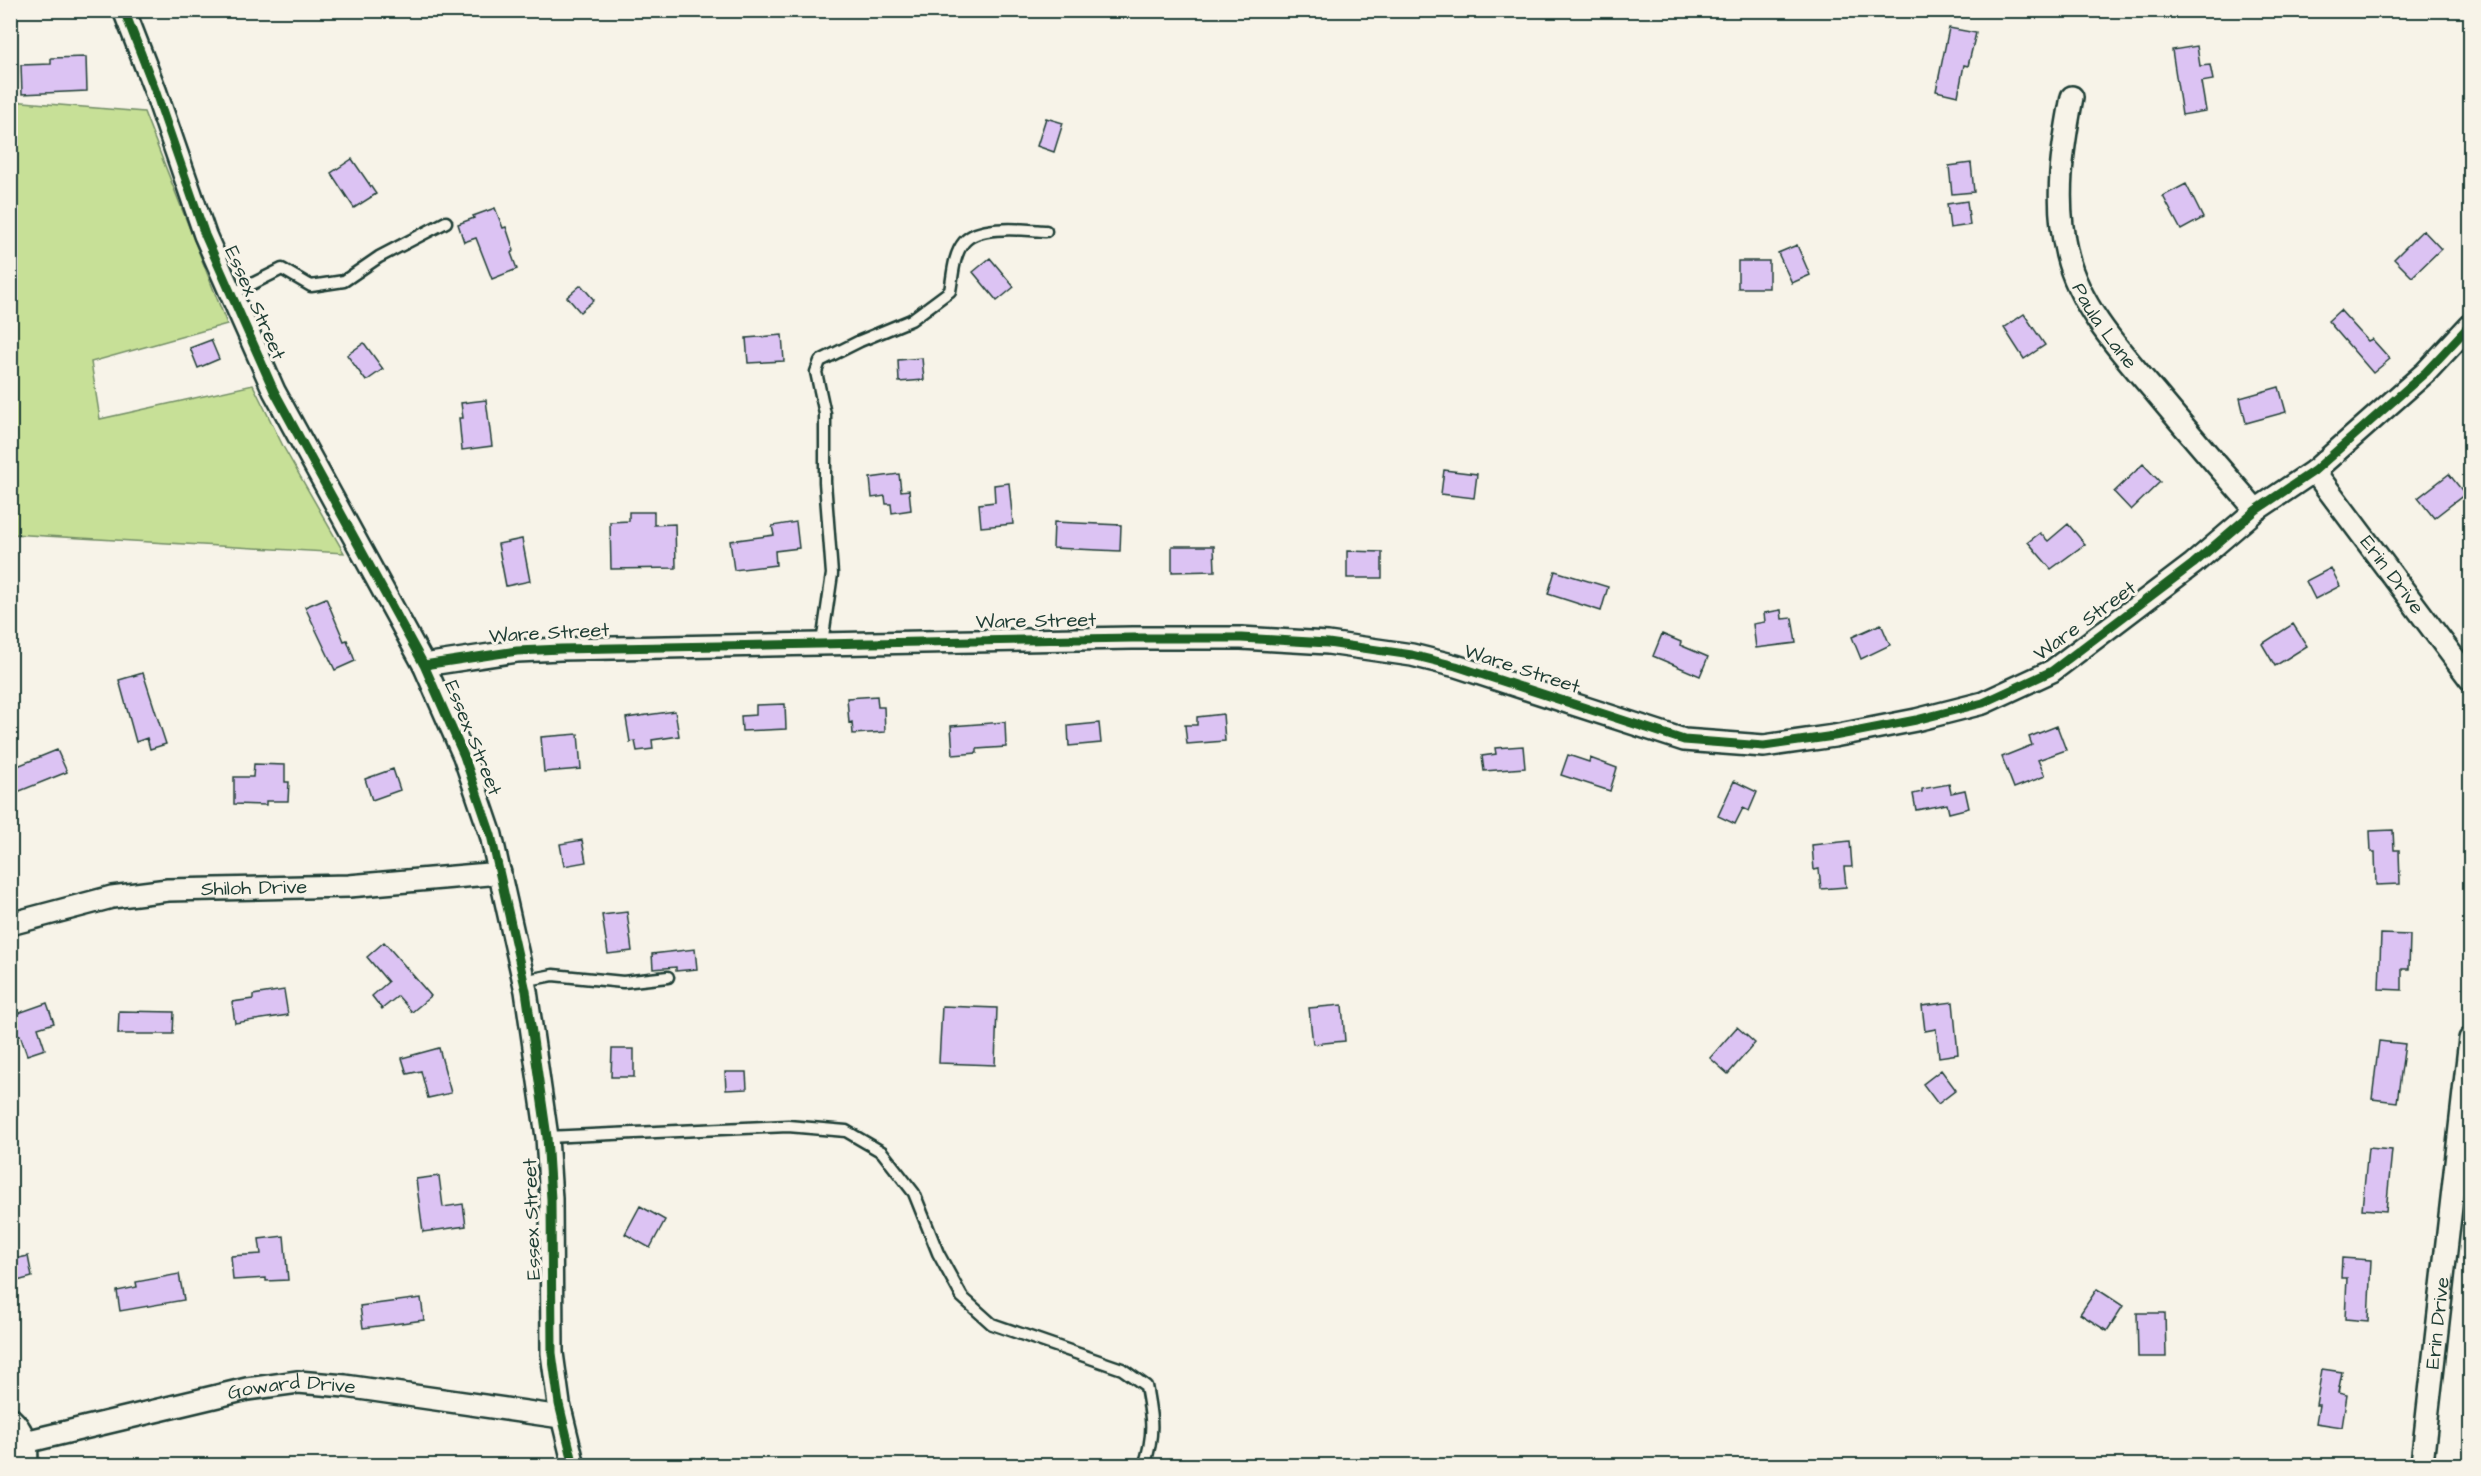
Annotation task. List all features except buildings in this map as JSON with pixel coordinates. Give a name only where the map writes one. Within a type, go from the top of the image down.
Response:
[{"type":"street","name":"Essex Street","points":[[124,10],[155,90],[205,235],[274,392],[424,665],[464,756],[492,836],[523,981],[547,1137],[551,1199],[552,1353],[561,1417],[574,1466]]},
{"type":"street","name":"Paula Lane","points":[[2072,97],[2062,151],[2060,188],[2062,230],[2067,257],[2076,284],[2095,316],[2137,371],[2256,510]]},
{"type":"street","name":"Ware Street","points":[[424,665],[517,651],[822,643],[1241,638],[1328,643],[1412,655],[1456,666],[1684,740],[1764,746],[1856,732],[1983,703],[2052,671],[2193,564],[2256,510],[2314,471],[2426,372],[2470,325]]},
{"type":"street","name":"Erin Drive","points":[[2314,471],[2470,679]]},
{"type":"street","name":"Shiloh Drive","points":[[10,924],[112,897],[168,890],[349,886],[500,873]]},
{"type":"street","name":"Erin Drive","points":[[2422,1463],[2470,1039]]},
{"type":"street","name":"Goward Drive","points":[[26,1442],[247,1389],[298,1382],[345,1386],[561,1417]]},
{"type":"street","points":[[10,1418],[26,1442],[26,1466]]},
{"type":"lane","points":[[232,294],[282,269],[311,286],[344,281],[379,257],[446,222]]},
{"type":"lane","points":[[822,643],[832,574],[825,482],[825,414],[816,372],[820,361],[860,341],[911,320],[950,291],[956,259],[964,241],[978,233],[1003,230],[1047,231]]},
{"type":"lane","points":[[523,981],[553,975],[623,981],[668,977]]},
{"type":"lane","points":[[547,1137],[788,1126],[846,1131],[882,1152],[914,1193],[938,1253],[962,1297],[992,1324],[1122,1369],[1146,1386],[1153,1422],[1144,1466]]},
{"type":"green space","points":[[11,101],[144,112],[227,324],[91,362],[100,419],[253,385],[284,448],[344,553],[11,534]]},
{"type":"cycle path","points":[[124,10],[155,90],[205,235],[274,391],[424,665],[464,756],[491,835],[526,991],[547,1137],[551,1199],[552,1353],[559,1404],[574,1466]]},
{"type":"cycle path","points":[[424,665],[517,651],[561,649],[1241,638],[1328,643],[1412,655],[1456,666],[1684,740],[1764,746],[1834,736],[1916,720],[1983,703],[2052,671],[2193,564],[2256,510],[2314,471],[2426,372],[2470,325]]}]
